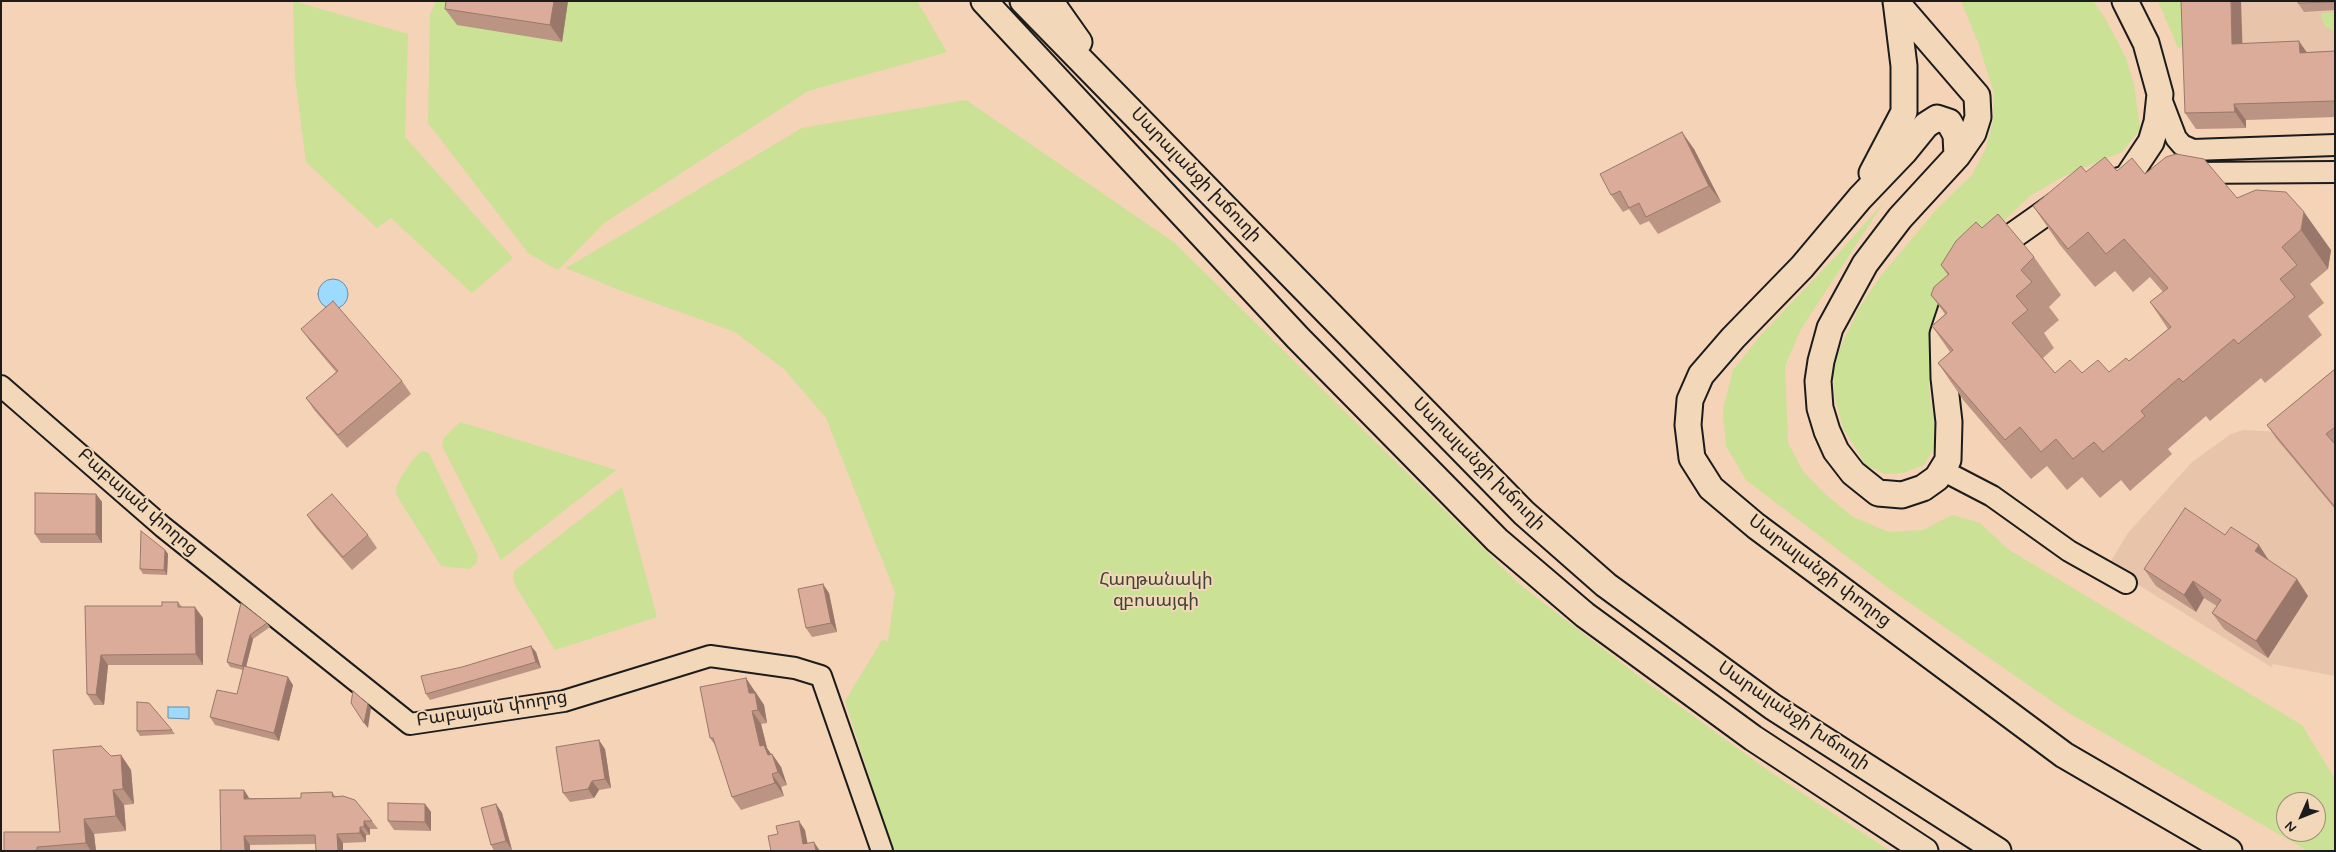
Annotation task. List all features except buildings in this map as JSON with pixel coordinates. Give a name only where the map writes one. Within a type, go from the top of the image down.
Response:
[{"type":"main road","name":"Սարալանջի խճուղի","points":[[984,1],[1298,338],[1497,540],[1585,615],[1753,738],[1925,851]]},
{"type":"main road","name":"Սարալանջի խճուղի","points":[[1023,1],[1524,514],[1606,585],[1773,707],[1998,851]]},
{"type":"main road","points":[[1050,1],[1107,86]]},
{"type":"main road","points":[[1896,1],[1977,96],[1978,117],[1957,156],[1900,218],[1865,264],[1830,328],[1818,381],[1820,408],[1836,451],[1853,473],[1878,492],[1902,495],[1924,488],[1937,478],[1948,460],[1949,422],[1944,378],[1943,334],[1956,295],[1966,278],[1989,252],[2055,206],[2137,177],[2157,122],[2160,94],[2146,43],[2125,1]]},
{"type":"main road","points":[[1860,198],[1904,112],[1904,66],[1896,1]]},
{"type":"main road","points":[[1860,198],[1904,152],[1926,125],[1937,118],[1949,122],[1956,135],[1957,156]]},
{"type":"main road","name":"Սարալանջի փողոց","points":[[1860,198],[1802,267],[1733,338],[1701,375],[1690,400],[1688,425],[1692,458],[1711,488],[1756,526],[2064,755],[2229,851]]},
{"type":"street","points":[[2160,94],[2176,138],[2192,150],[2335,146]]},
{"type":"street","points":[[2174,174],[2335,172]]},
{"type":"street","name":"Բաբայան փողոց","points":[[1,386],[162,527],[410,724],[564,700],[710,656],[795,668],[821,676],[882,851]]},
{"type":"street","points":[[1942,470],[1992,496],[2069,551],[2126,583]]},
{"type":"shaded area","points":[[2191,1],[2335,1],[2335,117],[2246,120],[2246,128],[2196,129]]},
{"type":"shaded area","points":[[2335,388],[2335,676],[2273,664],[2271,667],[2108,566],[2128,533],[2192,462],[2231,434],[2243,430],[2282,432]]},
{"type":"green space","points":[[293,1],[408,34],[405,137],[513,258],[472,293],[391,218],[377,228],[306,162],[295,77]]},
{"type":"green space","points":[[437,1],[917,1],[947,52],[808,91],[604,223],[558,270],[529,254],[428,123],[430,14]]},
{"type":"green space","points":[[1961,1],[2093,1],[2105,18],[2126,58],[2134,84],[2140,129],[2122,152],[2064,176],[2031,195],[1967,256],[1935,320],[1929,357],[1929,389],[1937,442],[1924,465],[1903,473],[1885,474],[1866,465],[1843,428],[1835,399],[1832,365],[1858,310],[1880,277],[1936,210],[1972,175],[1986,148],[1993,121],[1994,93],[1978,42]]},
{"type":"green space","points":[[2158,1],[2183,1],[2185,47],[2178,48]]},
{"type":"green space","points":[[2335,12],[2335,32],[2326,27],[2321,19],[2321,13]]},
{"type":"green space","name":"Հաղթանակի զբոսայգի","points":[[966,100],[1175,243],[1519,584],[1645,681],[1773,774],[1890,851],[893,851],[845,701],[882,640],[888,641],[895,592],[826,418],[784,369],[735,332],[622,291],[566,268],[802,128]]},
{"type":"green space","points":[[1884,202],[1801,329],[1785,366],[1788,443],[1803,471],[1825,494],[1853,517],[1889,532],[1923,530],[1952,515],[1980,523],[2009,550],[2302,725],[2335,779],[2335,851],[2308,851],[2292,842],[2326,842],[2326,792],[2276,792],[2276,833],[2069,713],[1891,590],[1746,480],[1726,446],[1723,409],[1733,370],[1761,335]]},
{"type":"green space","points":[[460,422],[616,470],[501,560],[442,446],[444,438]]},
{"type":"green space","points":[[422,451],[429,453],[478,556],[476,564],[469,569],[441,566],[397,496],[396,488],[401,477],[414,458]]},
{"type":"green space","points":[[622,487],[657,617],[555,650],[515,585],[514,571]]},
{"type":"water","points":[[333,279],[344,283],[348,294],[344,305],[333,309],[322,305],[318,294],[322,283]]},
{"type":"water","points":[[168,707],[189,707],[189,719],[168,718]]}]
